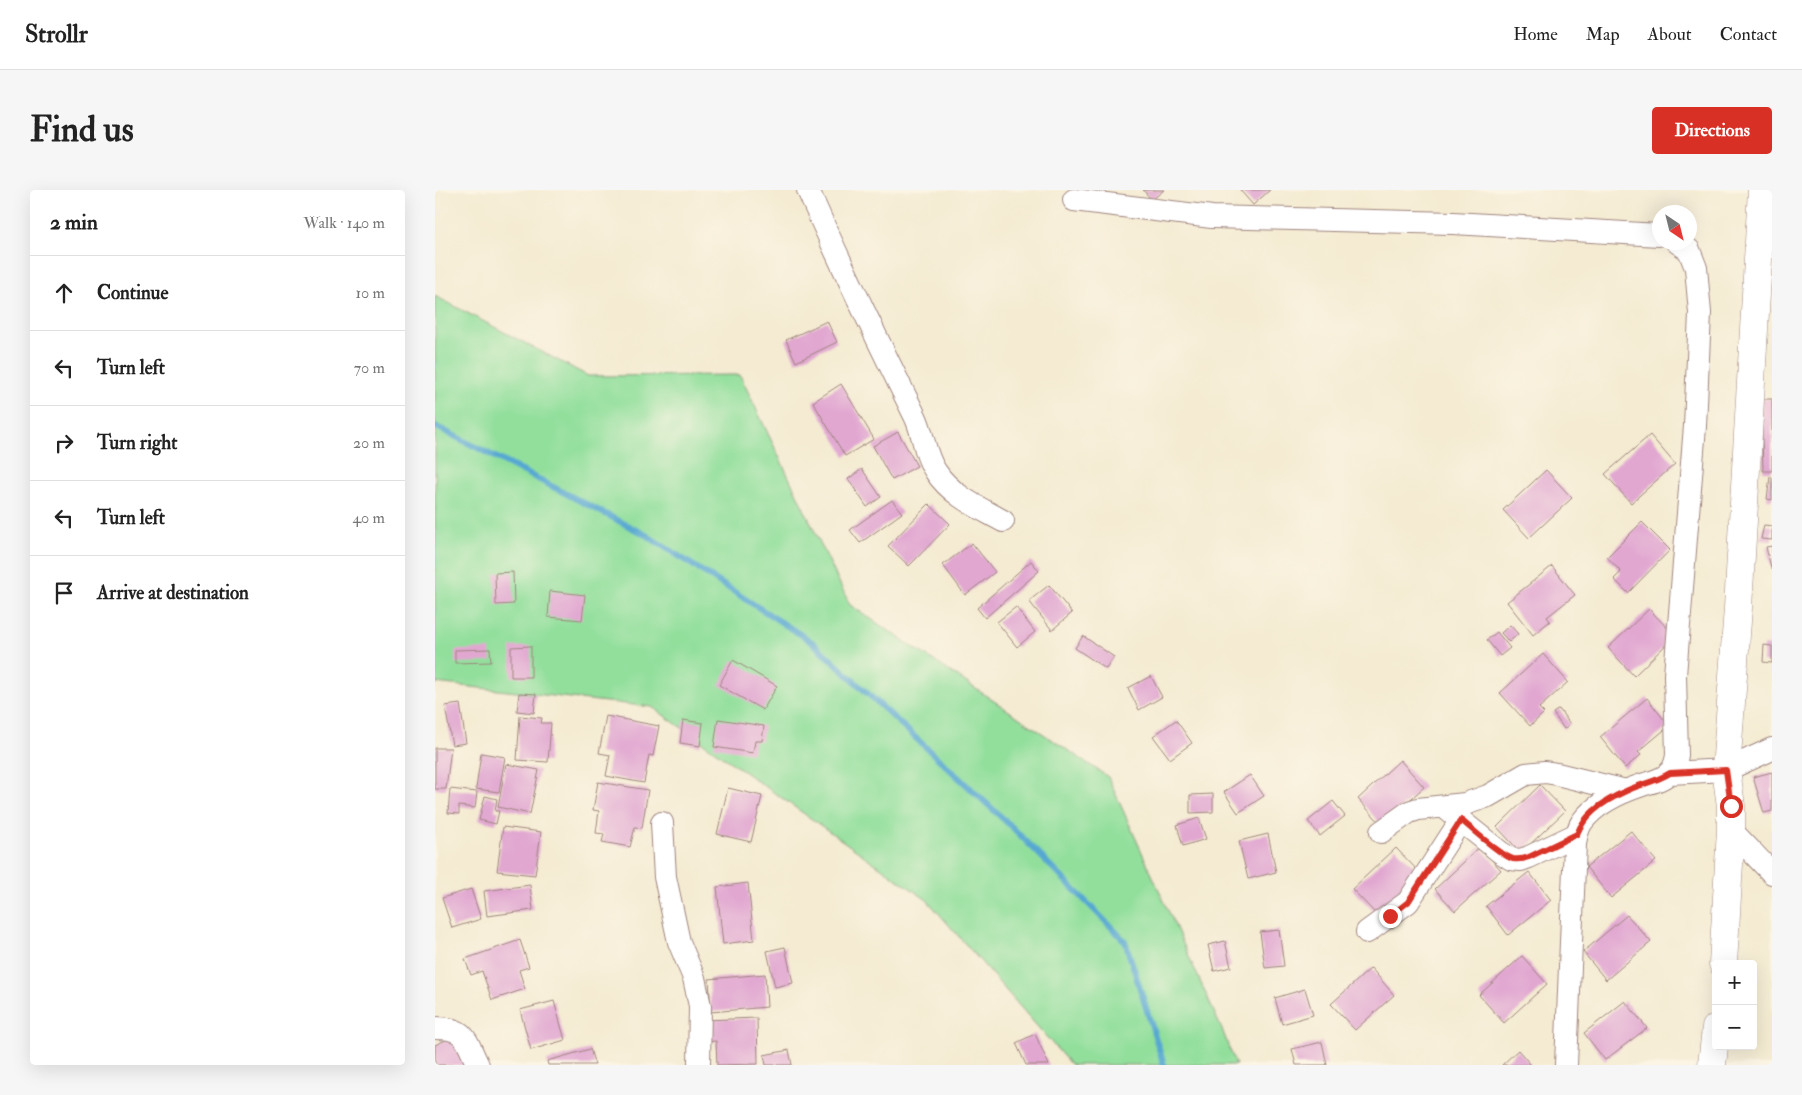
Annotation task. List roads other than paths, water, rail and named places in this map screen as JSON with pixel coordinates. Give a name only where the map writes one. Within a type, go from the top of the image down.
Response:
[{"type":"street","points":[[808,190],[844,272],[920,426],[927,456],[936,473],[961,498],[1003,521]]},
{"type":"street","points":[[1723,960],[1731,830],[1731,806],[1726,770],[1738,608],[1762,190]]},
{"type":"street","points":[[1074,200],[1212,217],[1453,222],[1652,235]]},
{"type":"street","points":[[1566,1065],[1575,854],[1577,834],[1581,823],[1593,810],[1626,791],[1663,778],[1676,765],[1675,675],[1695,426],[1700,313],[1696,268],[1689,250]]},
{"type":"street","points":[[1670,773],[1726,770],[1772,749]]},
{"type":"street","points":[[1367,932],[1408,902],[1452,813],[1465,804],[1488,796],[1526,774],[1545,772],[1626,791]]},
{"type":"street","points":[[1381,832],[1409,812],[1418,809],[1452,813],[1511,859],[1521,860],[1577,834]]},
{"type":"street","points":[[662,824],[665,877],[679,942],[694,978],[700,1006],[699,1065]]},
{"type":"street","points":[[1731,830],[1772,873]]},
{"type":"street","points":[[435,1028],[455,1029],[463,1035],[478,1065]]},
{"type":"street","points":[[1712,1065],[1714,1050]]},
{"type":"waterway","points":[[435,426],[646,535],[812,642],[1012,827],[1125,941],[1164,1065]]}]
